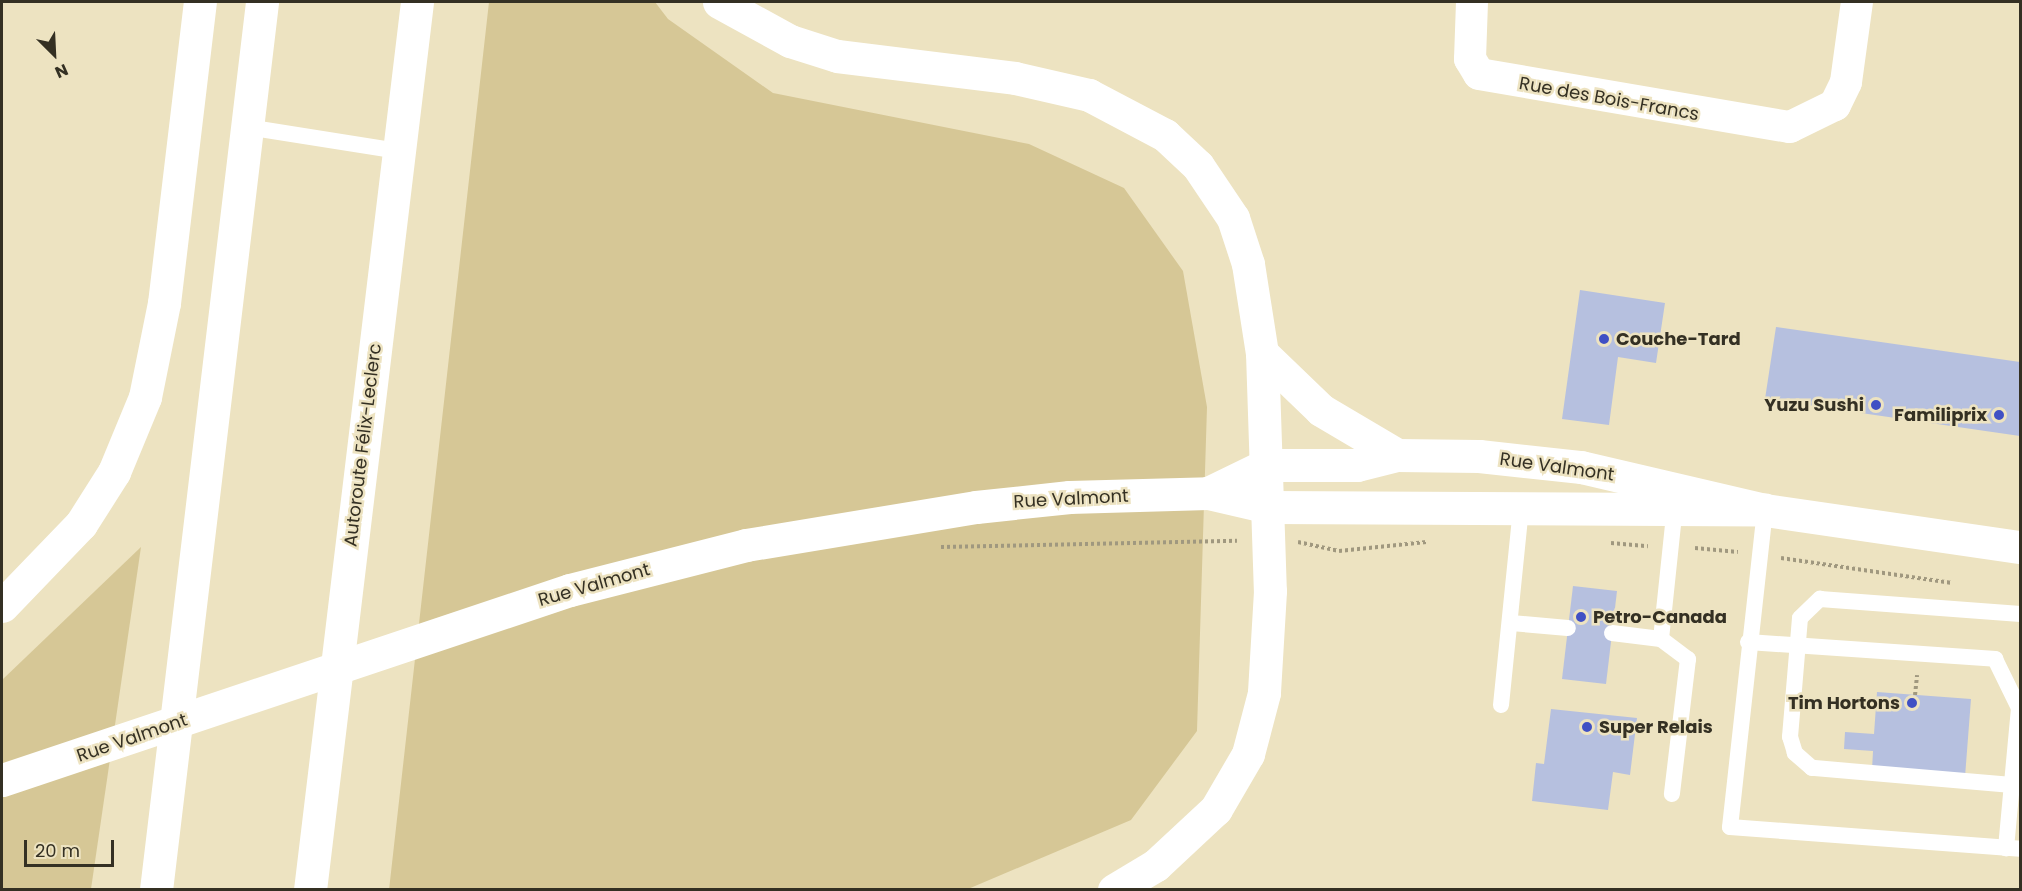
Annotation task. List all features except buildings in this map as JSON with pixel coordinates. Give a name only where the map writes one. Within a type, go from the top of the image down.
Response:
[{"type":"main road","points":[[2,606],[87,517],[114,472],[145,397],[164,303],[200,2]]},
{"type":"main road","points":[[156,890],[262,2]]},
{"type":"main road","name":"Autoroute Félix-Leclerc","points":[[310,890],[417,2]]},
{"type":"main road","points":[[719,2],[790,41],[837,56],[1041,82],[1089,95],[1142,120],[1198,166],[1224,200],[1248,264],[1262,353],[1268,507],[1267,676],[1248,754],[1204,823],[1156,866],[1114,890]]},
{"type":"main road","points":[[1262,353],[1321,411],[1397,455]]},
{"type":"main road","name":"Rue Valmont","points":[[1208,494],[1266,465],[1357,465],[1397,455],[1539,462],[1676,500]]},
{"type":"main road","name":"Rue Valmont","points":[[2,780],[474,621],[648,569],[820,531],[1040,499],[1208,494],[1268,507],[1521,507],[1676,500],[1765,510],[2020,547]]},
{"type":"street","name":"Rue des Bois-Francs","points":[[1472,2],[1470,59],[1479,74],[1492,79],[1766,125],[1790,127],[1814,119],[1834,105],[1846,82],[1857,2]]},
{"type":"lane","points":[[247,127],[399,151]]},
{"type":"lane","points":[[1661,639],[1676,500]]},
{"type":"lane","points":[[1501,705],[1521,507]]},
{"type":"lane","points":[[1748,642],[1995,659],[2020,705],[2012,785],[2013,848],[1730,827],[1748,642],[1765,510]]},
{"type":"lane","points":[[2012,785],[1825,771],[1803,763],[1790,737],[1803,610],[1828,597],[2020,614]]},
{"type":"lane","points":[[1511,623],[1568,628]]},
{"type":"lane","points":[[1612,633],[1661,639],[1688,659],[1672,794]]},
{"type":"path","points":[[931,548],[1240,541]]},
{"type":"path","points":[[1302,541],[1339,550],[1433,541]]},
{"type":"path","points":[[1696,548],[1732,551]]},
{"type":"path","points":[[1783,558],[1961,584]]},
{"type":"shaded area","points":[[489,2],[655,2],[668,19],[773,93],[1029,144],[1124,188],[1183,271],[1207,407],[1197,731],[1131,820],[968,889],[389,890]]},
{"type":"shaded area","points":[[141,547],[91,889],[2,890],[2,680]]},
{"type":"place","name":"Couche-Tard","points":[[1604,339]]},
{"type":"place","name":"Yuzu Sushi","points":[[1876,405]]},
{"type":"place","name":"Familiprix","points":[[1999,415]]},
{"type":"place","name":"Petro-Canada","points":[[1581,617]]},
{"type":"place","name":"Tim Hortons","points":[[1912,703]]},
{"type":"place","name":"Super Relais","points":[[1587,727]]}]
